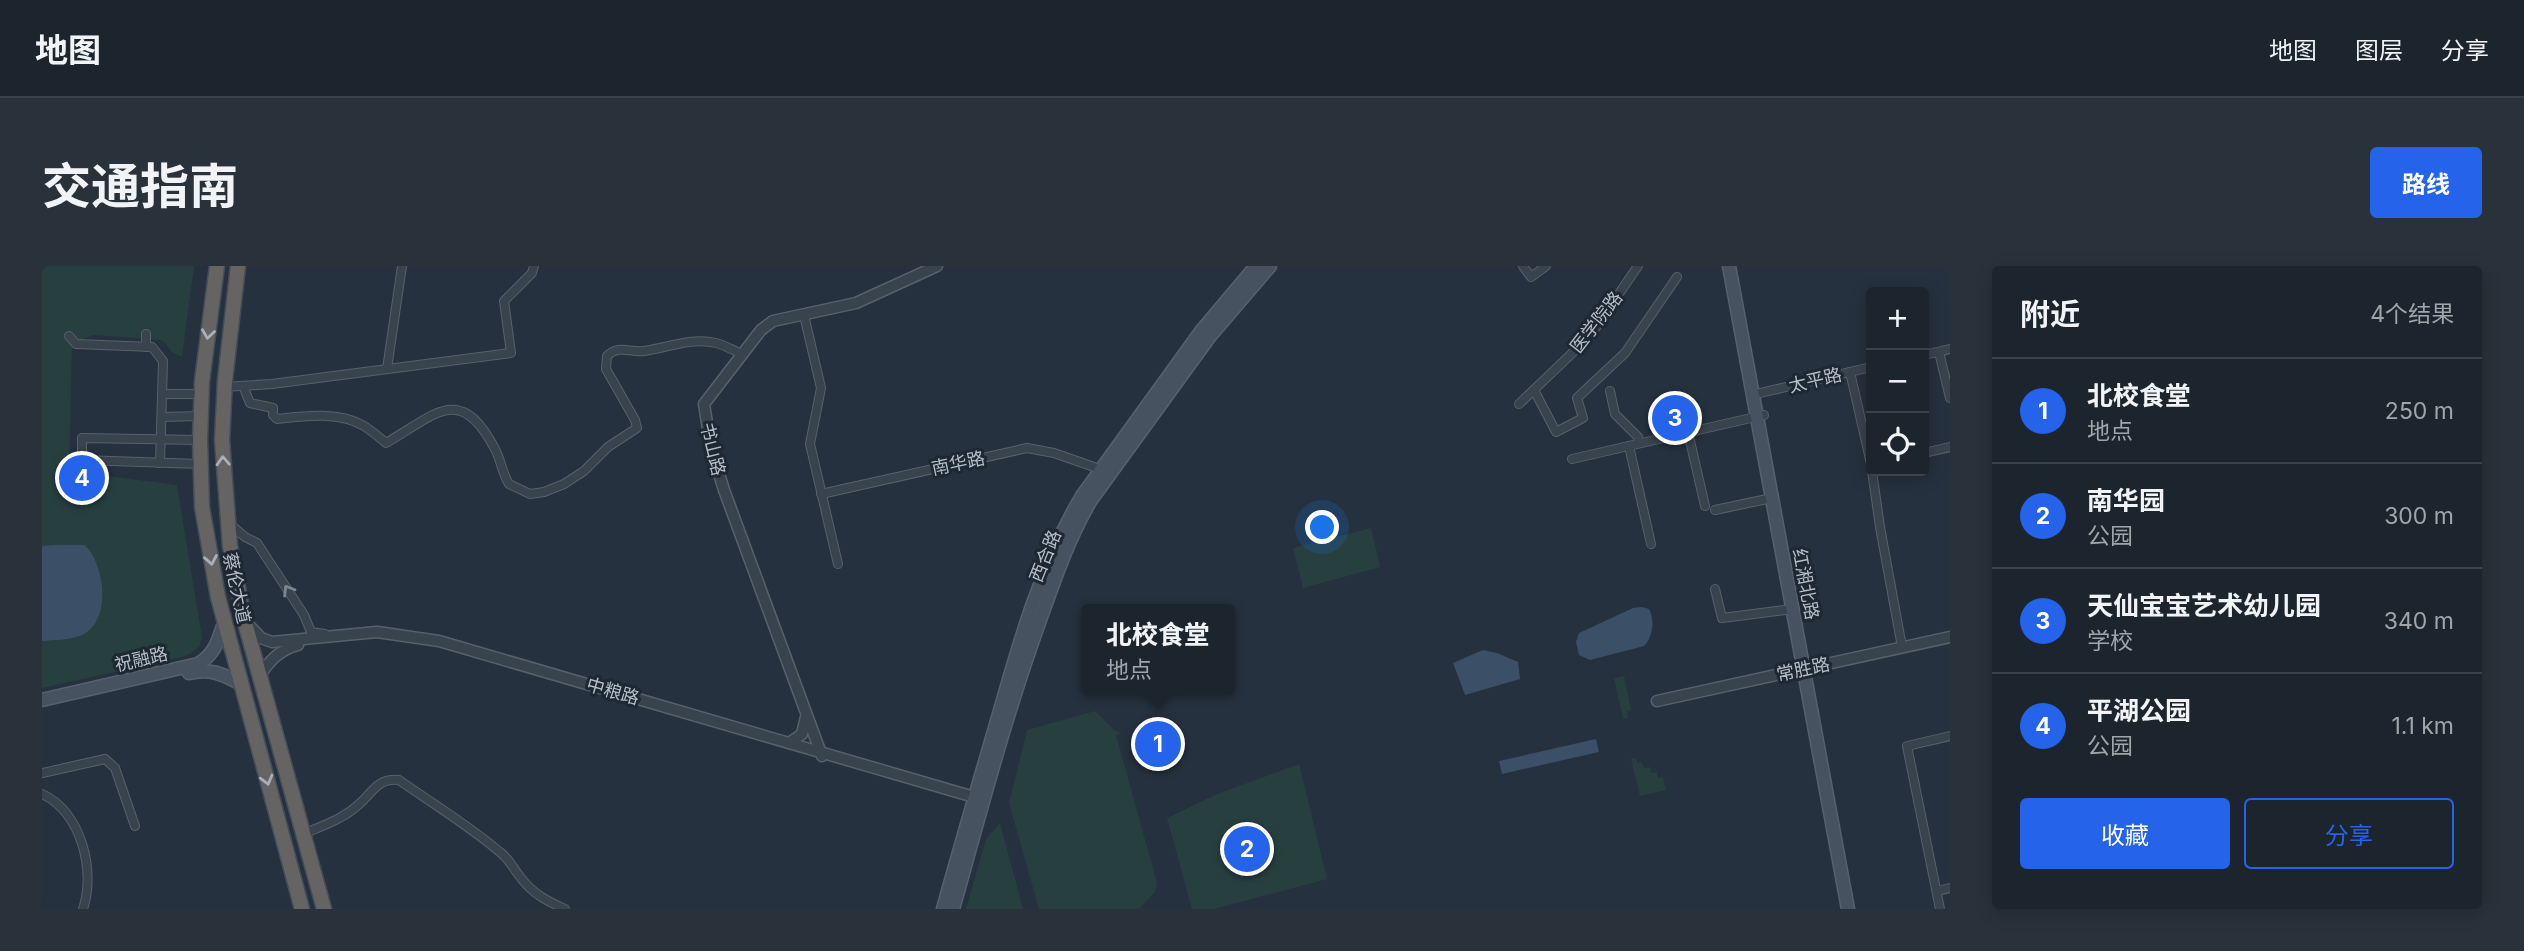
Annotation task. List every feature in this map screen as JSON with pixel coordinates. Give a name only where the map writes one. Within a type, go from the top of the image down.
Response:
[{"type":"highway","name":"蔡伦大道","points":[[217,266],[201,394],[202,507],[224,623],[302,909]]},
{"type":"highway","name":"蔡伦大道","points":[[238,266],[224,387],[222,440],[233,568],[259,677],[324,909]]},
{"type":"main road","name":"西合路","points":[[953,909],[1023,634],[1068,519],[1202,330],[1256,266]]},
{"type":"main road","name":"西合路","points":[[943,909],[1020,676],[1077,524],[1091,500],[1210,336],[1270,266]]},
{"type":"main road","name":"红湘北路","points":[[1729,266],[1854,909]]},
{"type":"main road","name":"红湘北路","points":[[1736,266],[1759,393],[1772,498],[1808,671],[1848,909]]},
{"type":"main road","name":"祝融路","points":[[42,699],[198,664],[209,657],[216,647],[224,623]]},
{"type":"main road","name":"祝融路","points":[[42,706],[200,670],[214,671],[241,684]]},
{"type":"street","points":[[387,369],[402,266]]},
{"type":"street","points":[[224,387],[511,353],[504,301],[532,274],[534,266]]},
{"type":"street","name":"书山路","points":[[822,755],[710,448],[705,404],[766,325],[773,321],[856,303],[937,266]]},
{"type":"street","points":[[1523,266],[1531,277],[1546,266]]},
{"type":"street","name":"医学院路","points":[[1519,404],[1590,336],[1637,266]]},
{"type":"street","points":[[1534,390],[1556,432],[1583,418],[1577,398],[1625,353],[1677,277]]},
{"type":"street","points":[[804,315],[821,388],[810,444],[838,564]]},
{"type":"street","points":[[146,334],[146,347]]},
{"type":"street","points":[[69,336],[76,344],[152,347],[163,361],[160,463]]},
{"type":"street","points":[[243,386],[250,403],[272,408],[277,419],[315,415],[348,420],[362,425],[386,443],[445,409],[457,409],[478,422],[496,451],[509,484],[530,494],[565,484],[584,471],[608,447],[637,428],[606,369],[607,356],[612,351],[643,351],[692,341],[716,343],[742,355]]},
{"type":"street","points":[[1929,354],[1950,349]]},
{"type":"street","points":[[1939,352],[1950,398]]},
{"type":"street","name":"太平路","points":[[1759,393],[1866,368]]},
{"type":"street","points":[[1850,372],[1866,442]]},
{"type":"street","points":[[1610,391],[1615,414],[1638,437],[1639,443]]},
{"type":"street","points":[[162,394],[201,394]]},
{"type":"street","points":[[1572,459],[1760,415]]},
{"type":"street","points":[[162,417],[201,416]]},
{"type":"street","points":[[1688,432],[1705,506]]},
{"type":"street","points":[[200,440],[82,438],[82,460],[200,464]]},
{"type":"street","points":[[1629,446],[1651,544]]},
{"type":"street","name":"南华路","points":[[821,494],[1027,447],[1094,467]]},
{"type":"street","points":[[1929,452],[1950,447]]},
{"type":"street","points":[[1873,476],[1902,647]]},
{"type":"street","points":[[1715,510],[1772,498]]},
{"type":"street","points":[[227,520],[245,537],[257,543],[304,615],[311,632],[331,635]]},
{"type":"street","points":[[1715,589],[1722,618],[1793,609]]},
{"type":"street","name":"中粮路","points":[[244,620],[261,638],[272,642],[377,632],[439,640],[822,755]]},
{"type":"street","name":"中粮路","points":[[259,677],[271,660],[285,648],[332,639],[377,636],[408,638],[979,801]]},
{"type":"street","name":"常胜路","points":[[1808,671],[1950,637]]},
{"type":"street","name":"常胜路","points":[[1657,704],[1950,643]]},
{"type":"street","points":[[789,743],[802,734],[807,714]]},
{"type":"street","points":[[1940,909],[1907,746],[1950,736]]},
{"type":"street","points":[[42,773],[105,760],[115,768],[135,827]]},
{"type":"street","points":[[303,834],[334,821],[359,805],[373,786],[399,780],[505,855],[515,866],[519,876],[539,897],[565,909]]},
{"type":"street","points":[[42,794],[52,798],[69,817],[80,840],[88,876],[83,909]]},
{"type":"street","points":[[1937,891],[1950,888]]},
{"type":"green space","points":[[42,266],[194,266],[182,357],[172,352],[162,340],[94,335],[72,343],[69,471],[177,485],[202,638],[197,648],[182,657],[42,688]]},
{"type":"green space","points":[[1371,528],[1380,567],[1303,588],[1293,548]]},
{"type":"green space","points":[[1624,676],[1631,710],[1627,711],[1628,718],[1623,719],[1614,678]]},
{"type":"green space","points":[[1095,711],[1120,733],[1116,735],[1157,883],[1155,892],[1139,909],[1039,909],[1009,803],[1027,730]]},
{"type":"green space","points":[[1636,758],[1637,763],[1642,762],[1644,768],[1650,767],[1651,773],[1657,772],[1658,778],[1663,777],[1666,790],[1640,796],[1631,759]]},
{"type":"green space","points":[[1299,764],[1327,879],[1214,909],[1192,909],[1167,818],[1217,794]]},
{"type":"green space","points":[[1000,823],[1023,909],[966,909],[986,839]]},
{"type":"water","points":[[85,545],[92,554],[101,579],[101,607],[98,619],[91,629],[80,636],[42,641],[42,546]]},
{"type":"water","points":[[1633,608],[1649,609],[1652,623],[1651,633],[1644,646],[1590,660],[1579,655],[1576,642],[1579,633]]},
{"type":"water","points":[[1483,650],[1518,662],[1520,679],[1465,695],[1453,663]]},
{"type":"water","points":[[1596,739],[1599,752],[1502,774],[1499,761]]},
{"type":"place","name":"天仙宝宝艺术幼儿园","points":[[1675,418]]},
{"type":"place","name":"平湖公园","points":[[82,478]]},
{"type":"place","name":"北校食堂","points":[[1158,744]]},
{"type":"place","name":"南华园","points":[[1247,849]]}]
